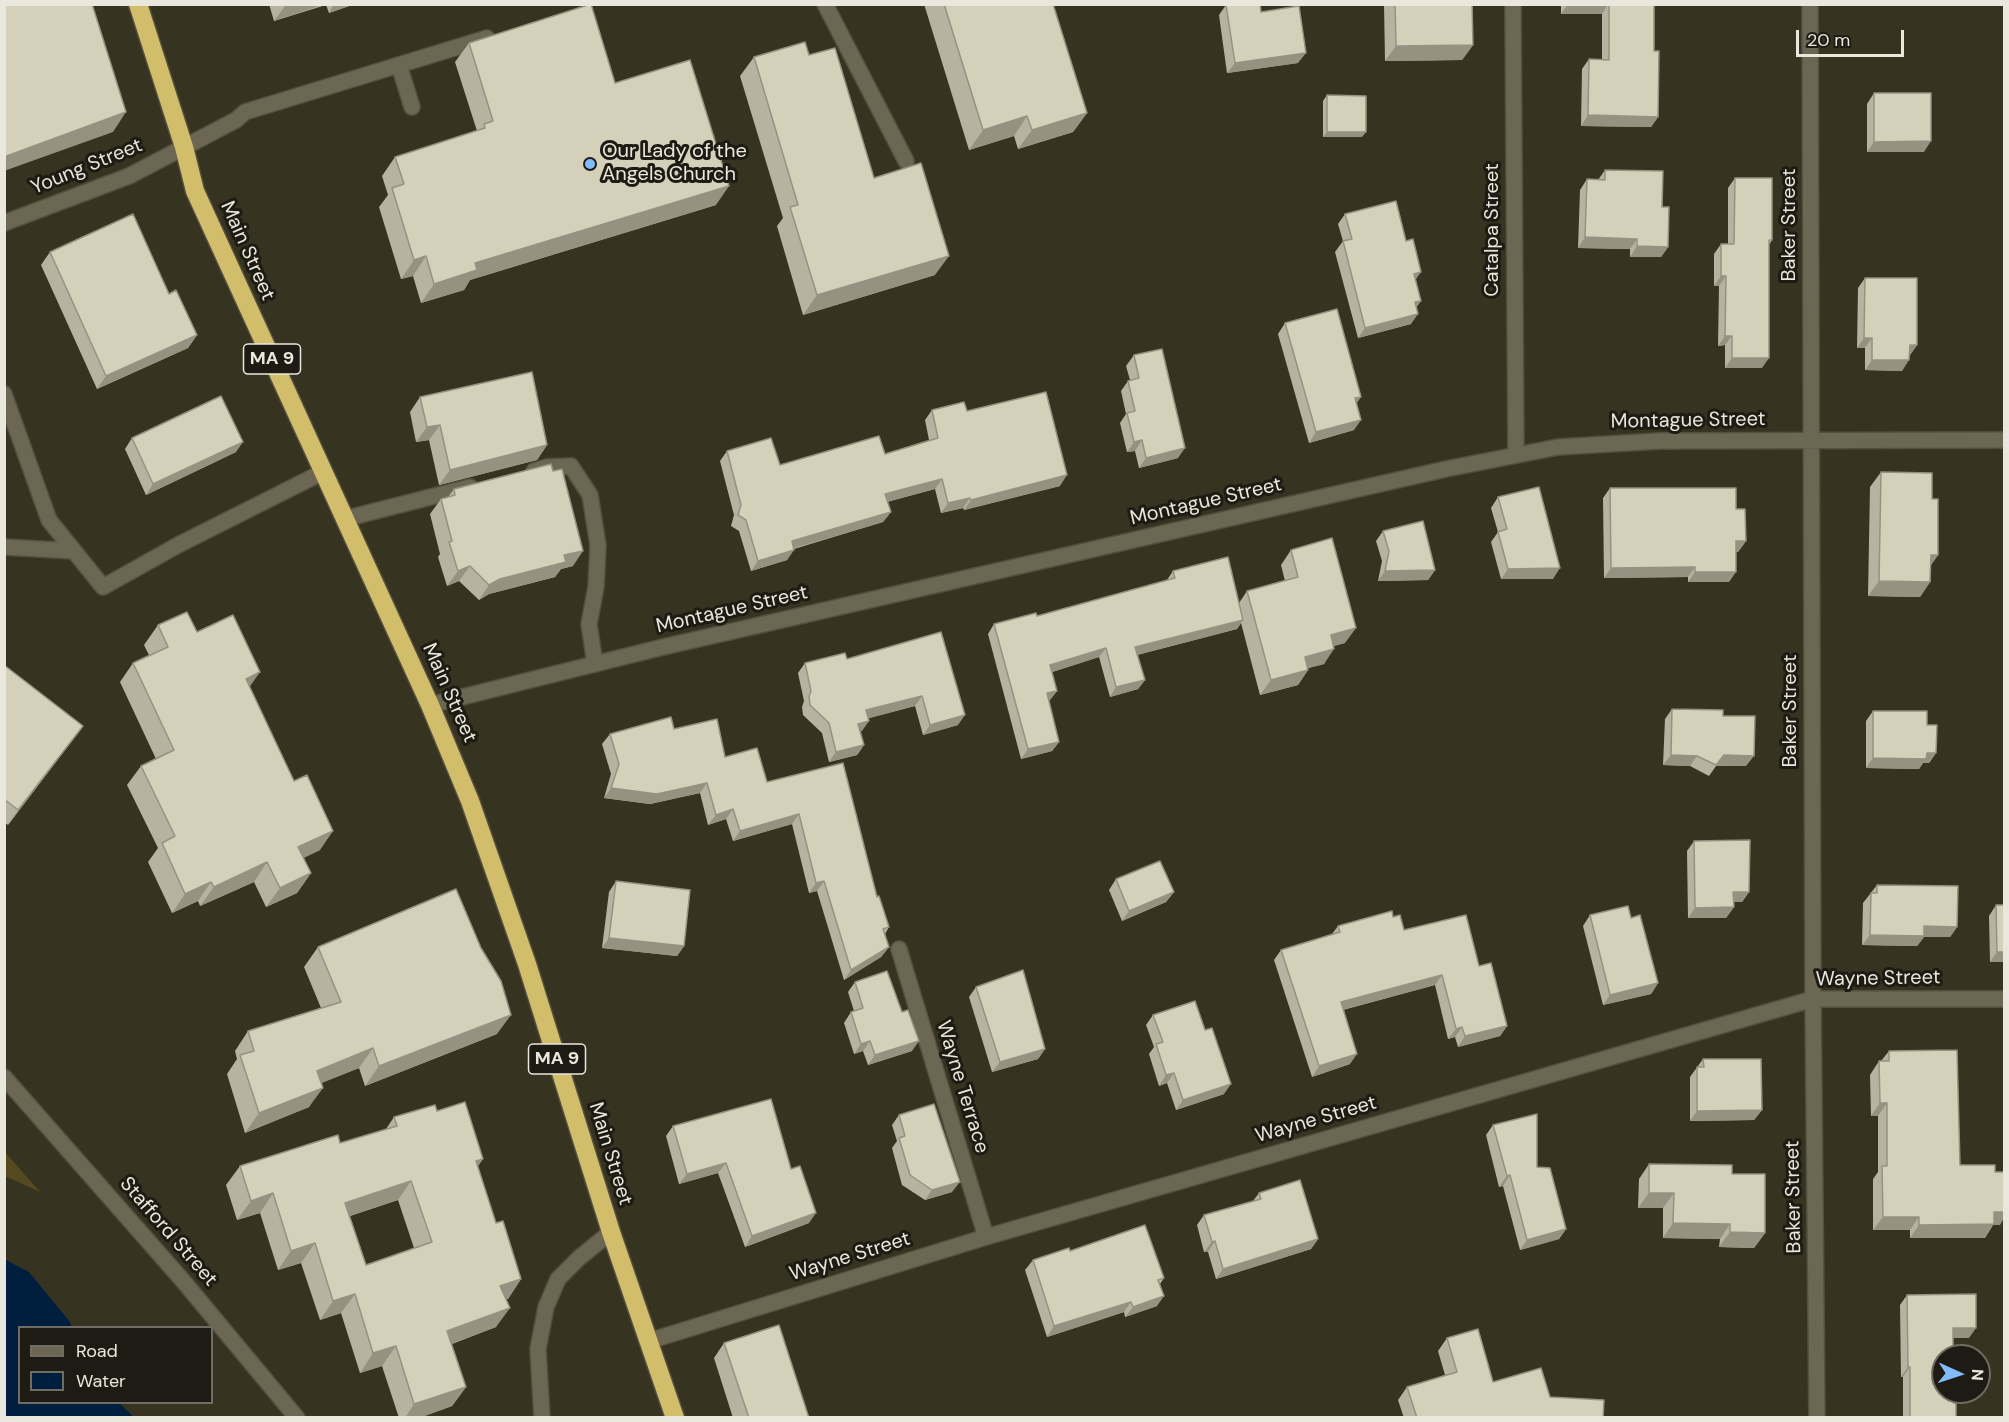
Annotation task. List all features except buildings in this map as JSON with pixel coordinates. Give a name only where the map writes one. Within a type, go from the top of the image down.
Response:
[{"type":"highway","name":"Main Street","points":[[138,4],[184,147],[195,191],[430,705],[470,801],[527,964],[611,1232],[675,1418]]},
{"type":"street","points":[[825,4],[906,161]]},
{"type":"street","name":"Catalpa Street","points":[[1513,4],[1516,455]]},
{"type":"street","name":"Baker Street","points":[[1810,4],[1813,999],[1817,1418]]},
{"type":"street","name":"Young Street","points":[[4,223],[129,176],[236,120],[245,112],[496,35]]},
{"type":"street","points":[[399,65],[412,107]]},
{"type":"street","points":[[4,394],[49,520],[104,587],[178,544],[323,472]]},
{"type":"street","name":"Montague Street","points":[[430,705],[595,664],[1446,469],[1558,447],[1660,441],[2004,440]]},
{"type":"street","points":[[525,473],[547,467],[571,466],[590,495],[598,545],[596,587],[590,624],[595,664]]},
{"type":"street","points":[[344,519],[481,484]]},
{"type":"street","points":[[4,547],[74,551]]},
{"type":"street","name":"Wayne Terrace","points":[[899,949],[986,1237]]},
{"type":"street","name":"Wayne Street","points":[[650,1341],[986,1237],[1813,999],[2004,999]]},
{"type":"street","name":"Stafford Street","points":[[4,1077],[184,1282],[297,1418]]},
{"type":"street","points":[[542,1418],[538,1349],[546,1307],[558,1279],[611,1232]]},
{"type":"shaded area","points":[[4,1151],[19,1168],[40,1192],[5,1176]]},
{"type":"water","points":[[4,1259],[29,1272],[72,1326],[18,1326],[18,1404],[120,1404],[134,1417],[5,1417]]},
{"type":"place","name":"Our Lady of the Angels Church","points":[[590,164]]}]
